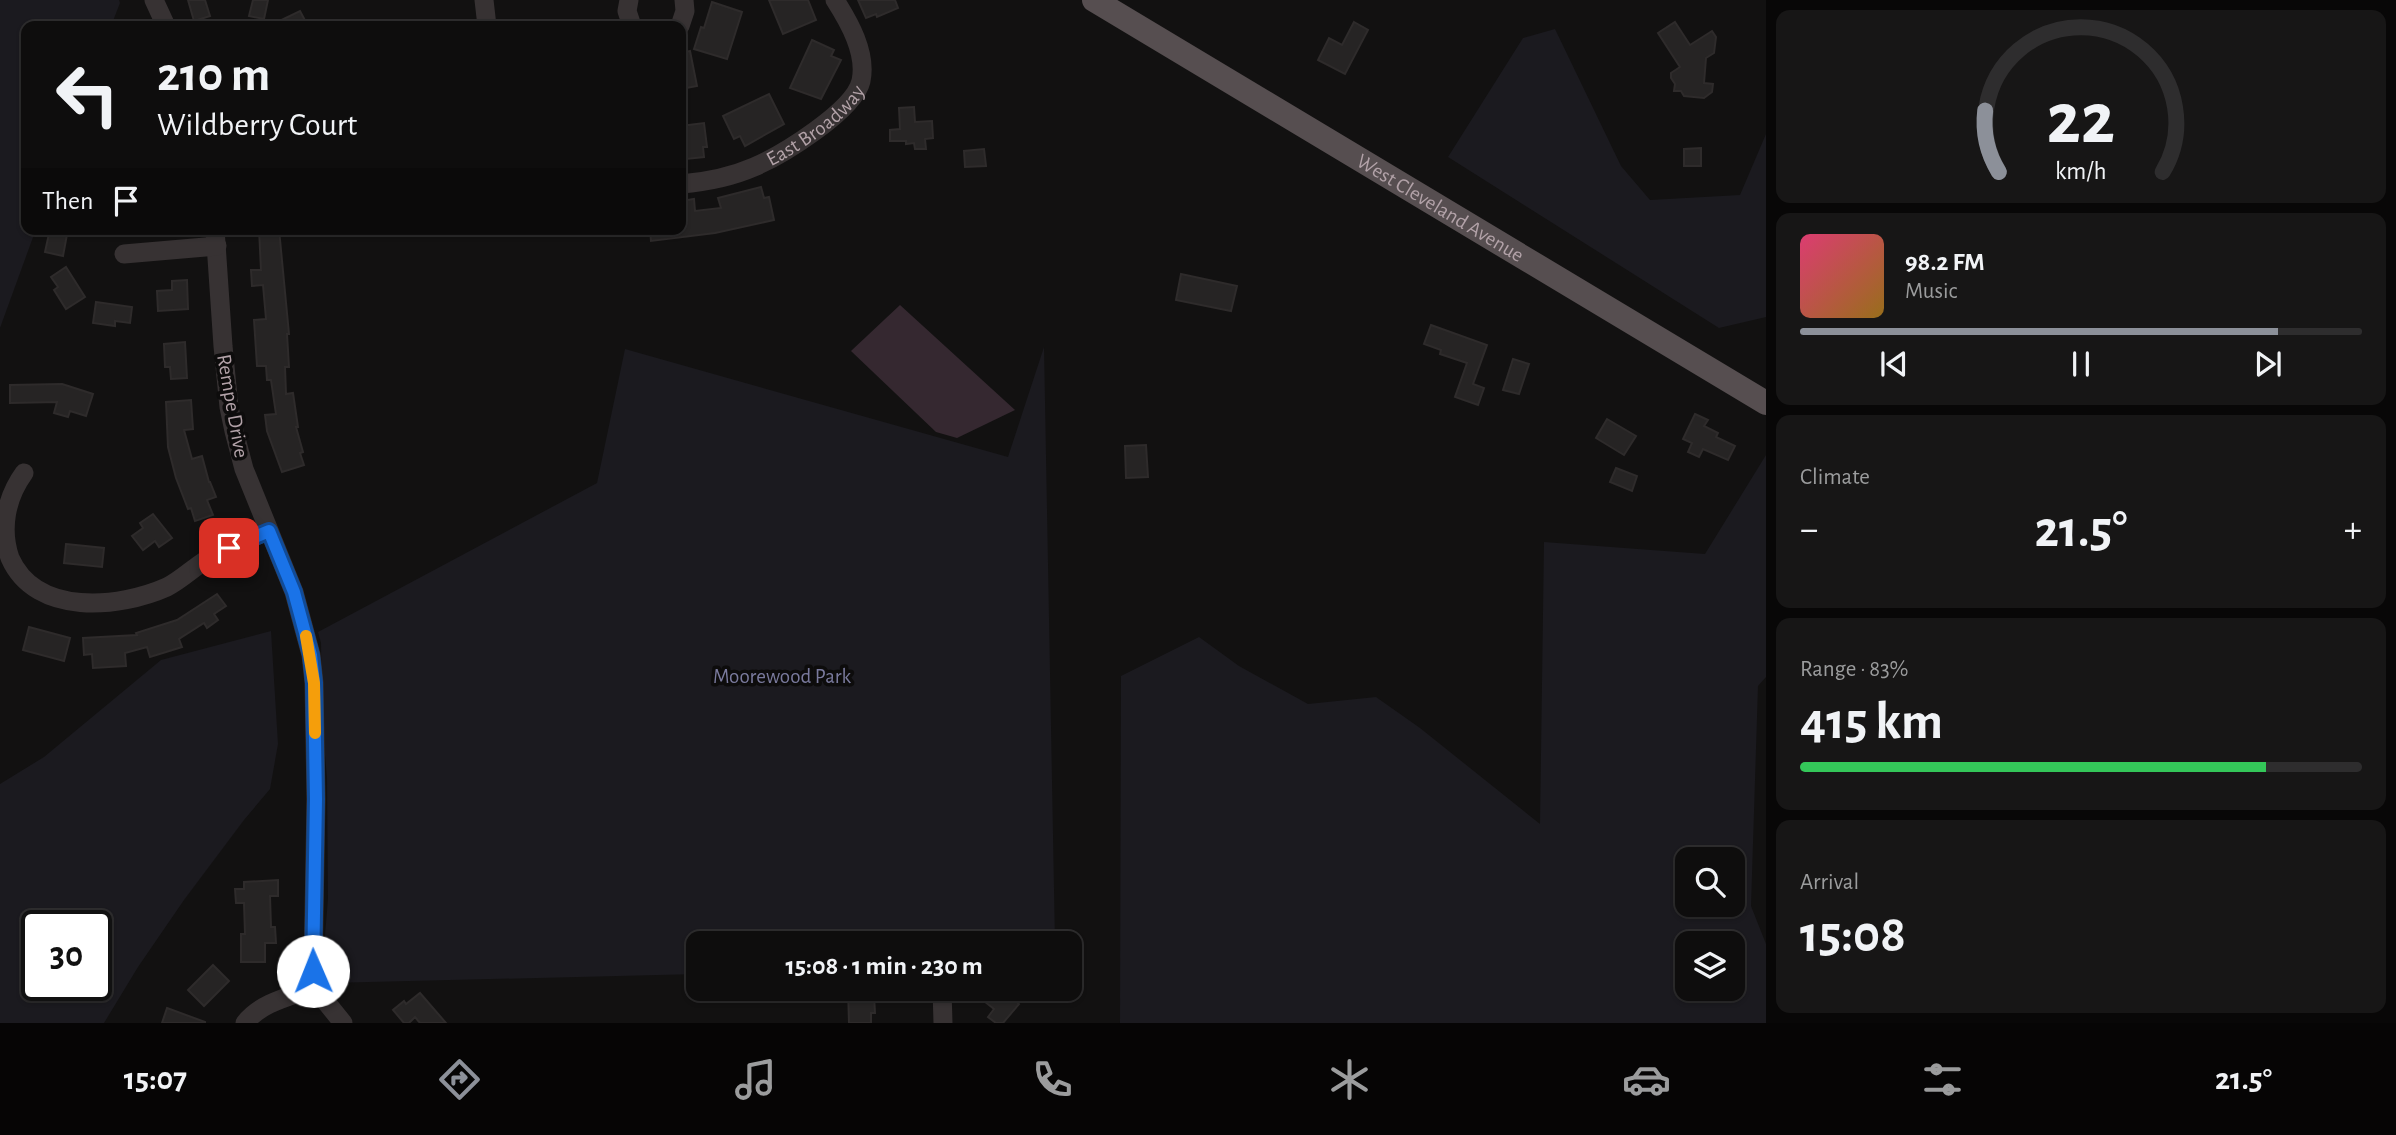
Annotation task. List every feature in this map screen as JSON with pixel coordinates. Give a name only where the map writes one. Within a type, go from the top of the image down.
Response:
[{"type":"main road","points":[[1094,0],[1119,7]]},
{"type":"main road","name":"West Cleveland Avenue","points":[[1119,7],[1766,403]]},
{"type":"street","points":[[154,0],[164,21]]},
{"type":"street","points":[[484,0],[486,21]]},
{"type":"street","points":[[629,0],[627,11],[630,21]]},
{"type":"street","points":[[682,21],[685,11],[684,0]]},
{"type":"street","name":"East Broadway","points":[[686,183],[722,177],[756,167],[804,138],[850,102],[861,80],[862,63],[855,37],[835,0]]},
{"type":"street","points":[[124,254],[216,238]]},
{"type":"street","name":"Rempe Drive","points":[[216,238],[229,407],[244,469],[294,592],[311,655],[316,799],[313,944],[316,987]]},
{"type":"street","points":[[24,473],[11,494],[4,518],[4,532],[10,557],[29,582],[51,596],[65,601],[100,603],[141,597],[169,586],[213,555],[269,531]]},
{"type":"street","points":[[245,1023],[270,1004],[316,987],[344,1023]]},
{"type":"street","points":[[943,1001],[943,1023]]},
{"type":"green space","points":[[0,0],[119,0],[113,21],[21,21],[21,235],[34,235],[0,328]]},
{"type":"green space","points":[[1555,29],[1621,166],[1650,200],[1740,195],[1766,134],[1766,317],[1719,328],[1448,157],[1523,38]]},
{"type":"green space","name":"Moorewood Park","points":[[1044,347],[1055,931],[686,931],[686,974],[329,983],[324,947],[328,899],[327,778],[322,721],[321,643],[318,632],[597,483],[625,349],[1008,457]]},
{"type":"green space","points":[[1766,455],[1766,677],[1758,686],[1751,906],[1766,944],[1766,1023],[1120,1023],[1121,676],[1199,637],[1239,666],[1308,704],[1376,697],[1420,728],[1540,824],[1544,542],[1705,554]]},
{"type":"green space","points":[[271,631],[278,744],[270,789],[184,900],[104,1023],[0,1023],[0,784],[44,757],[161,660]]},
{"type":"shaded area","points":[[900,305],[1015,410],[957,438],[936,432],[851,351]]},
{"type":"building","points":[[188,0],[205,0],[210,16],[194,21]]},
{"type":"building","points":[[253,0],[268,0],[264,19],[249,16]]},
{"type":"building","points":[[769,0],[808,0],[816,20],[783,34]]},
{"type":"building","points":[[858,0],[895,0],[898,8],[877,17],[876,14],[866,18]]},
{"type":"building","points":[[712,2],[742,12],[727,59],[694,49]]},
{"type":"building","points":[[300,11],[305,21],[279,21]]},
{"type":"building","points":[[1354,22],[1368,30],[1345,74],[1318,60],[1329,38],[1342,45]]},
{"type":"building","points":[[1675,22],[1690,45],[1712,31],[1716,37],[1714,53],[1706,58],[1704,83],[1713,84],[1712,92],[1704,98],[1684,96],[1681,91],[1674,91],[1675,84],[1671,73],[1680,67],[1658,33]]},
{"type":"building","points":[[812,40],[834,50],[831,56],[841,60],[821,99],[790,88]]},
{"type":"building","points":[[690,51],[697,86],[686,88],[686,52]]},
{"type":"building","points":[[769,94],[784,124],[745,146],[740,136],[734,139],[723,116]]},
{"type":"building","points":[[914,107],[915,122],[932,121],[933,138],[925,139],[926,149],[915,149],[914,143],[906,144],[906,141],[890,141],[890,130],[900,129],[899,108]]},
{"type":"building","points":[[704,123],[707,147],[703,147],[704,157],[686,159],[686,125]]},
{"type":"building","points":[[1701,148],[1701,166],[1684,166],[1684,149]]},
{"type":"building","points":[[984,149],[986,166],[965,167],[964,151]]},
{"type":"building","points":[[761,187],[764,198],[769,197],[774,220],[715,233],[651,241],[650,235],[686,235],[686,200],[694,199],[695,211],[721,208],[718,198]]},
{"type":"building","points":[[49,235],[67,235],[63,256],[45,252]]},
{"type":"building","points":[[259,235],[280,235],[289,334],[289,367],[285,367],[286,394],[293,393],[296,427],[304,465],[282,472],[267,431],[265,415],[276,414],[271,380],[267,380],[266,366],[257,366],[254,320],[266,319],[263,285],[252,286],[251,270],[261,270]]},
{"type":"building","points":[[66,267],[85,297],[66,309],[54,290],[58,287],[51,277]]},
{"type":"building","points":[[1181,274],[1237,286],[1231,311],[1176,300]]},
{"type":"building","points":[[187,280],[188,309],[158,311],[157,291],[172,290],[172,281]]},
{"type":"building","points":[[96,302],[132,307],[130,323],[115,321],[115,326],[93,323]]},
{"type":"building","points":[[1431,325],[1487,345],[1473,384],[1484,388],[1478,405],[1455,397],[1467,363],[1440,354],[1441,350],[1424,344]]},
{"type":"building","points":[[185,342],[187,378],[171,379],[170,367],[165,367],[164,344]]},
{"type":"building","points":[[1513,359],[1529,364],[1519,394],[1503,390]]},
{"type":"building","points":[[62,384],[93,394],[86,416],[70,411],[68,417],[54,413],[57,402],[10,403],[10,385]]},
{"type":"building","points":[[191,400],[193,429],[184,430],[192,459],[202,456],[216,497],[207,500],[213,515],[195,521],[176,478],[168,447],[166,402]]},
{"type":"building","points":[[1695,414],[1708,420],[1704,426],[1718,433],[1716,437],[1735,446],[1728,460],[1703,449],[1699,457],[1688,452],[1692,443],[1683,439]]},
{"type":"building","points":[[1607,419],[1636,436],[1624,455],[1596,438]]},
{"type":"building","points":[[1146,445],[1148,477],[1126,478],[1125,446]]},
{"type":"building","points":[[1616,468],[1637,476],[1632,491],[1610,482]]},
{"type":"building","points":[[153,514],[172,538],[159,547],[155,541],[143,550],[132,536],[143,528],[140,523]]},
{"type":"building","points":[[66,544],[104,548],[102,567],[64,563]]},
{"type":"building","points":[[217,594],[226,606],[214,614],[218,620],[207,628],[204,623],[179,639],[182,647],[150,657],[147,647],[125,653],[126,666],[93,668],[92,654],[84,655],[83,638],[137,635],[136,633],[177,620]]},
{"type":"building","points":[[29,627],[70,638],[64,661],[23,650]]},
{"type":"building","points":[[278,880],[278,896],[270,896],[271,927],[275,927],[276,943],[265,943],[265,962],[241,962],[241,934],[245,934],[244,903],[236,903],[235,889],[244,889],[244,882]]},
{"type":"building","points":[[213,965],[229,981],[204,1006],[188,990]]},
{"type":"building","points":[[420,993],[446,1023],[420,1023],[415,1017],[409,1023],[404,1023],[393,1010]]},
{"type":"building","points":[[848,1001],[874,1001],[875,1013],[871,1013],[871,1023],[849,1023]]},
{"type":"building","points":[[984,1001],[1015,1001],[1019,1004],[1003,1023],[996,1023],[988,1017],[994,1009]]},
{"type":"building","points":[[167,1008],[205,1022],[205,1023],[162,1023]]},
{"type":"slow traffic","points":[[306,636],[314,683],[315,733]]},
{"type":"route","points":[[229,548],[269,531],[294,592],[311,655],[316,779],[313,971]]}]
